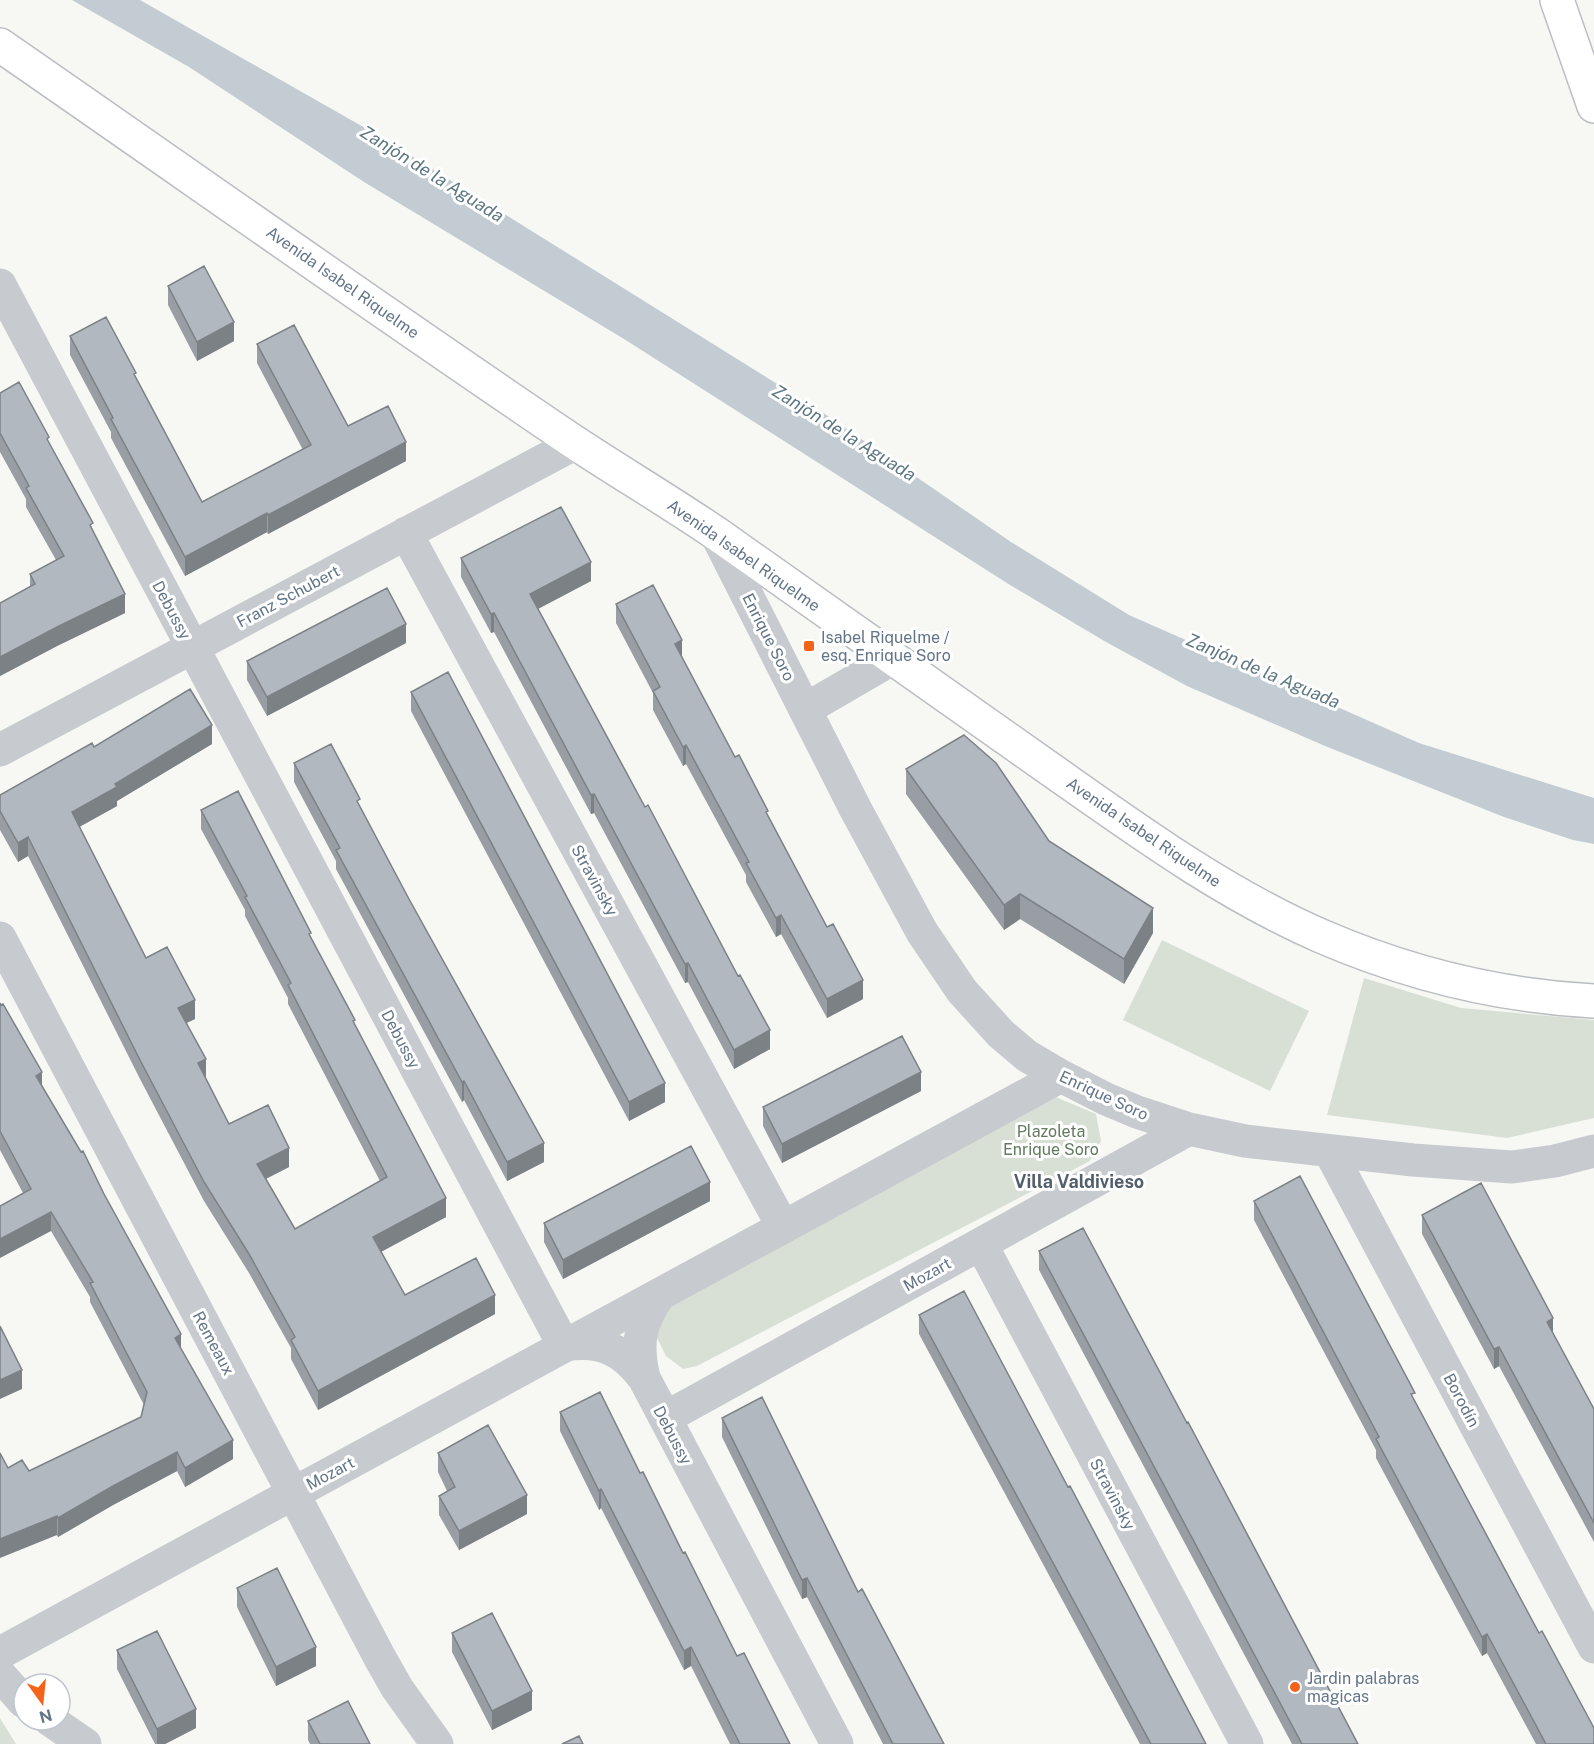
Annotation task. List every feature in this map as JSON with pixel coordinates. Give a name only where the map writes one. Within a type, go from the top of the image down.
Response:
[{"type":"main road","points":[[1557,0],[1594,106]]},
{"type":"main road","name":"Avenida Isabel Riquelme","points":[[0,45],[576,442],[716,534],[1154,840],[1222,884],[1317,934],[1398,965],[1446,979],[1532,997],[1594,1001]]},
{"type":"street","name":"Debussy","points":[[0,285],[564,1346],[581,1342],[613,1349],[625,1357],[644,1378],[837,1744]]},
{"type":"street","name":"Franz Schubert","points":[[0,750],[576,442]]},
{"type":"street","name":"Stravinsky","points":[[406,533],[783,1227]]},
{"type":"street","name":"Enrique Soro","points":[[716,534],[856,810],[916,921],[955,982],[1001,1034],[1027,1056],[1106,1100],[1189,1129],[1245,1141],[1330,1152],[1512,1167],[1539,1164],[1594,1151]]},
{"type":"street","points":[[806,709],[892,659]]},
{"type":"street","name":"Remeaux","points":[[0,938],[380,1658],[397,1688],[436,1744]]},
{"type":"street","name":"Mozart","points":[[0,1653],[1061,1076]]},
{"type":"street","name":"Mozart","points":[[664,1418],[1189,1129]]},
{"type":"street","name":"Borodín","points":[[1330,1152],[1594,1647]]},
{"type":"street","name":"Stravinsky","points":[[981,1244],[1246,1744]]},
{"type":"street","name":"Mozart","points":[[644,1378],[639,1357],[640,1335],[644,1320],[660,1294]]},
{"type":"street","points":[[0,1675],[12,1688]]},
{"type":"street","points":[[68,1732],[85,1744]]},
{"type":"green space","points":[[1162,940],[1309,1011],[1270,1091],[1123,1020]]},
{"type":"green space","points":[[1364,978],[1461,1008],[1594,1020],[1594,1118],[1507,1138],[1327,1115]]},
{"type":"green space","name":"Plazoleta Enrique Soro","points":[[1056,1097],[1096,1114],[1101,1141],[1090,1161],[697,1366],[683,1369],[666,1356],[654,1332],[666,1306]]},
{"type":"green space","points":[[0,1718],[16,1744],[0,1744]]},
{"type":"water","name":"Zanjón de la Aguada","points":[[72,0],[140,0],[381,137],[822,412],[1011,542],[1129,615],[1419,743],[1594,798],[1594,844],[1573,840],[1504,817],[1325,746],[1187,686],[1106,642],[1010,585],[624,339],[364,182],[189,67]]},
{"type":"building","points":[[204,266],[234,322],[197,342],[168,286]]},
{"type":"building","points":[[106,317],[202,502],[311,445],[257,344],[294,325],[348,426],[388,406],[406,442],[185,557],[111,419],[113,418],[70,336]]},
{"type":"building","points":[[19,382],[93,523],[90,525],[125,594],[0,657],[0,603],[35,584],[30,574],[64,556],[26,488],[29,486],[0,433],[0,393]]},
{"type":"building","points":[[561,507],[591,562],[530,594],[645,807],[648,805],[738,976],[740,975],[770,1030],[734,1050],[594,794],[591,795],[494,613],[491,614],[461,558]]},
{"type":"building","points":[[653,585],[682,640],[675,644],[735,757],[739,755],[768,811],[766,812],[827,927],[833,924],[863,980],[827,999],[781,915],[776,918],[746,863],[749,862],[686,745],[683,747],[653,691],[660,687],[616,604]]},
{"type":"building","points":[[387,588],[406,624],[267,697],[247,661]]},
{"type":"building","points":[[448,672],[665,1083],[629,1102],[411,692]]},
{"type":"building","points":[[190,689],[212,725],[115,784],[117,787],[72,812],[146,958],[167,947],[195,1000],[178,1008],[206,1059],[198,1063],[229,1124],[268,1105],[289,1148],[257,1164],[295,1229],[387,1177],[288,985],[291,983],[245,897],[247,896],[201,810],[238,791],[311,933],[309,934],[355,1020],[353,1021],[446,1198],[373,1237],[405,1295],[476,1258],[495,1295],[318,1391],[291,1340],[295,1337],[249,1254],[204,1182],[28,837],[18,843],[0,811],[0,795],[92,743],[94,747]]},
{"type":"building","points":[[964,735],[996,763],[1049,841],[1153,908],[1124,959],[1020,894],[1004,905],[906,769]]},
{"type":"building","points":[[331,744],[360,799],[357,801],[409,899],[544,1143],[507,1162],[336,850],[340,848],[294,763]]},
{"type":"building","points":[[0,1003],[3,1004],[42,1072],[36,1076],[81,1152],[83,1151],[181,1334],[175,1338],[233,1440],[185,1468],[177,1452],[58,1518],[57,1516],[0,1539],[0,1453],[8,1468],[22,1460],[29,1471],[141,1417],[147,1392],[90,1283],[93,1282],[51,1212],[0,1239],[0,1206],[31,1189],[0,1131]]},
{"type":"building","points":[[902,1036],[921,1072],[782,1144],[763,1107]]},
{"type":"building","points":[[691,1146],[710,1182],[563,1260],[544,1223]]},
{"type":"building","points":[[1300,1176],[1415,1393],[1411,1394],[1539,1633],[1542,1631],[1594,1728],[1594,1744],[1546,1744],[1487,1634],[1482,1637],[1376,1439],[1379,1437],[1254,1201]]},
{"type":"building","points":[[1481,1183],[1553,1318],[1547,1322],[1594,1409],[1594,1523],[1499,1347],[1494,1349],[1422,1215]]},
{"type":"building","points":[[1083,1228],[1358,1744],[1302,1744],[1039,1251]]},
{"type":"building","points":[[964,1291],[1206,1744],[1151,1744],[919,1315]]},
{"type":"building","points":[[0,1326],[22,1370],[0,1380]]},
{"type":"building","points":[[600,1392],[640,1473],[643,1472],[737,1656],[744,1653],[790,1744],[740,1744],[691,1647],[684,1651],[560,1412]]},
{"type":"building","points":[[762,1397],[858,1592],[862,1589],[944,1744],[893,1744],[807,1578],[802,1580],[722,1418]]},
{"type":"building","points":[[488,1425],[527,1495],[459,1531],[439,1496],[455,1487],[438,1453]]},
{"type":"building","points":[[277,1568],[316,1647],[276,1667],[237,1588]]},
{"type":"building","points":[[492,1613],[532,1691],[492,1711],[452,1633]]},
{"type":"building","points":[[157,1631],[196,1709],[157,1729],[117,1650]]},
{"type":"building","points":[[348,1701],[370,1744],[320,1744],[308,1721]]},
{"type":"building","points":[[579,1736],[583,1744],[562,1744]]},
{"type":"place","name":"Isabel Riquelme / esq. Enrique Soro","points":[[809,646]]},
{"type":"place","name":"Jardin palabras magicas","points":[[1295,1687]]},
{"type":"district","name":"Villa Valdivieso","points":[[1079,1182]]}]
